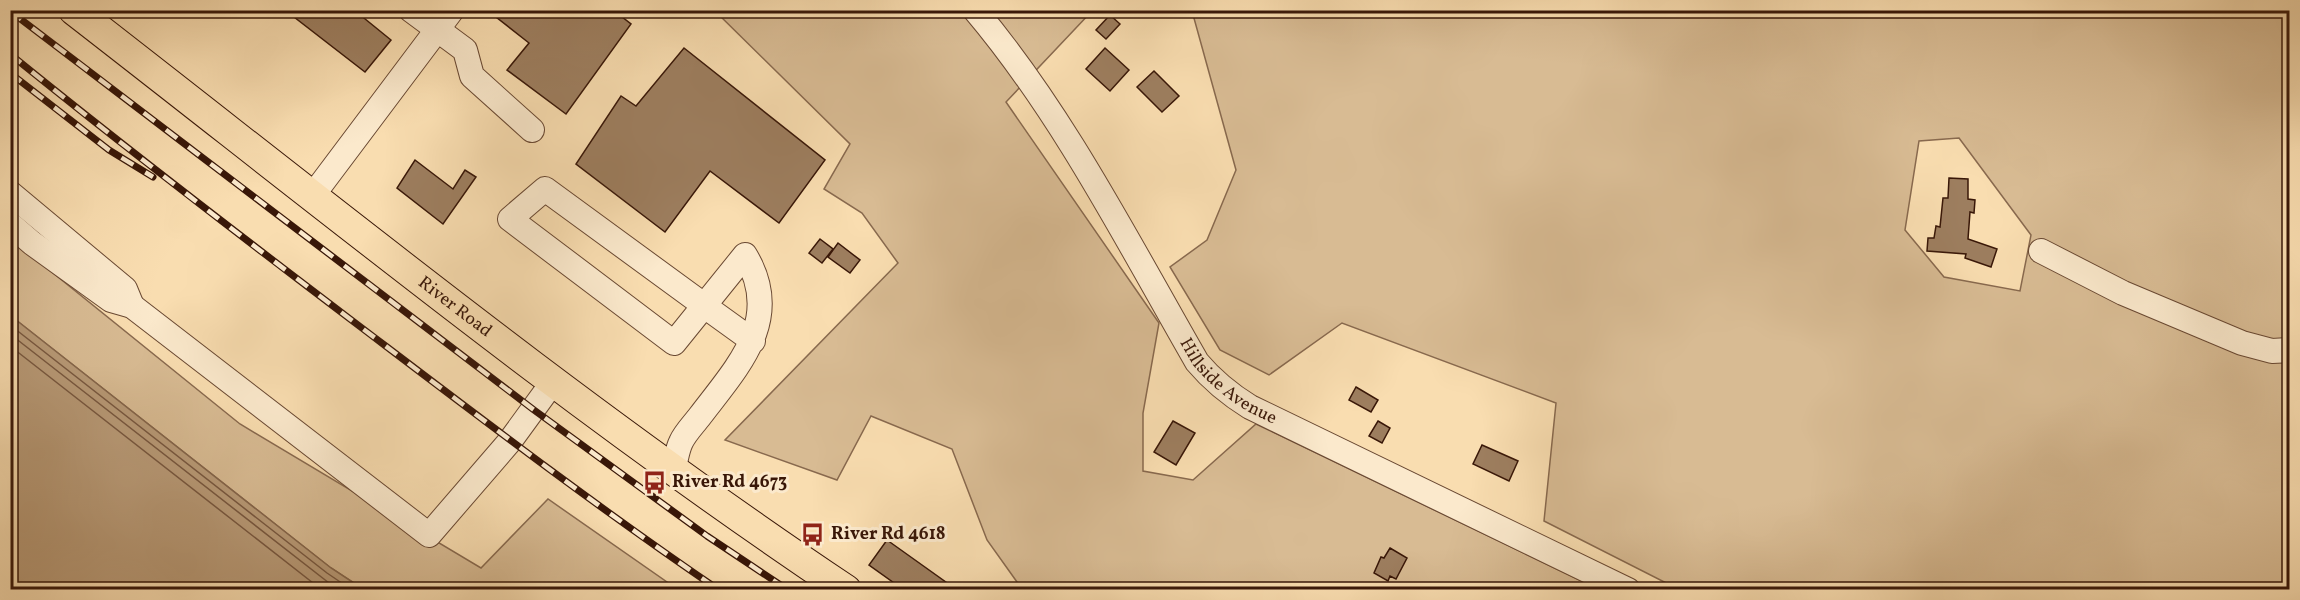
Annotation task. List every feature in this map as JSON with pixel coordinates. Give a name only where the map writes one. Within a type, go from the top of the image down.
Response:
[{"type":"main road","name":"River Road","points":[[74,10],[553,382],[750,525],[846,590]]},
{"type":"street","points":[[411,10],[436,31],[465,50],[472,76],[532,130]]},
{"type":"street","points":[[313,195],[452,10]]},
{"type":"street","name":"Hillside Avenue","points":[[975,10],[999,38],[1049,112],[1197,362],[1213,380],[1230,395],[1250,407],[1628,590]]},
{"type":"street","points":[[674,469],[680,443],[734,371],[753,341],[761,314],[759,289],[753,268],[745,255],[705,306],[675,343],[510,219],[545,189],[705,306],[753,341]]},
{"type":"street","points":[[10,193],[125,289],[132,306]]},
{"type":"street","points":[[10,224],[111,300],[132,306],[429,535],[510,441],[553,382]]},
{"type":"street","points":[[2041,251],[2123,293],[2242,343],[2272,351],[2289,350]]},
{"type":"shaded area","points":[[715,11],[1092,11],[1006,102],[1159,323],[1143,413],[1143,471],[1193,480],[1256,424],[1598,589],[1022,589],[987,540],[952,449],[871,416],[837,480],[725,440],[898,263],[862,213],[824,189],[850,144]]},
{"type":"shaded area","points":[[1192,11],[2289,11],[2289,589],[1678,589],[1544,521],[1556,403],[1342,323],[1269,375],[1220,350],[1170,267],[1207,240],[1236,170]],"holes":[[[1959,138],[2031,235],[2020,291],[1944,277],[1905,230],[1919,141]]]},
{"type":"shaded area","points":[[11,239],[240,424],[481,568],[548,499],[677,589],[363,589],[331,568],[11,316]]},
{"type":"water","points":[[11,316],[331,568],[363,589],[11,589]]},
{"type":"building","points":[[285,10],[354,10],[391,40],[365,72]]},
{"type":"building","points":[[487,10],[613,10],[631,24],[566,114],[507,70],[529,43]]},
{"type":"building","points":[[1110,15],[1120,24],[1106,39],[1096,30]]},
{"type":"building","points":[[684,48],[825,160],[779,223],[710,171],[665,232],[576,164],[621,96],[636,106]]},
{"type":"building","points":[[1105,48],[1129,70],[1110,91],[1086,69]]},
{"type":"building","points":[[1154,71],[1179,96],[1162,112],[1137,87]]},
{"type":"building","points":[[415,160],[453,189],[465,170],[476,177],[443,224],[397,188]]},
{"type":"building","points":[[1949,178],[1968,179],[1968,199],[1975,200],[1974,213],[1970,212],[1968,239],[1997,249],[1991,267],[1965,258],[1966,254],[1927,251],[1928,238],[1934,238],[1936,226],[1940,227],[1943,198],[1948,198]]},
{"type":"building","points":[[820,239],[833,249],[822,263],[809,253]]},
{"type":"building","points":[[838,243],[860,260],[850,273],[828,257]]},
{"type":"building","points":[[1356,387],[1378,400],[1371,412],[1349,400]]},
{"type":"building","points":[[1173,421],[1195,433],[1176,465],[1154,452]]},
{"type":"building","points":[[1378,421],[1390,428],[1382,443],[1369,436]]},
{"type":"building","points":[[1482,445],[1518,461],[1509,481],[1473,464]]},
{"type":"building","points":[[887,540],[957,590],[904,590],[869,565]]},
{"type":"building","points":[[1390,548],[1407,558],[1396,579],[1390,576],[1388,581],[1374,573],[1381,557],[1384,558]]},
{"type":"railway","points":[[10,11],[534,410],[707,536],[788,590]]},
{"type":"railway","points":[[10,54],[181,190],[444,390],[580,492],[719,590]]},
{"type":"railway","points":[[10,73],[109,150],[153,177]]},
{"type":"place","name":"River Rd 4673","points":[[654,482]]},
{"type":"place","name":"River Rd 4618","points":[[813,534]]}]
